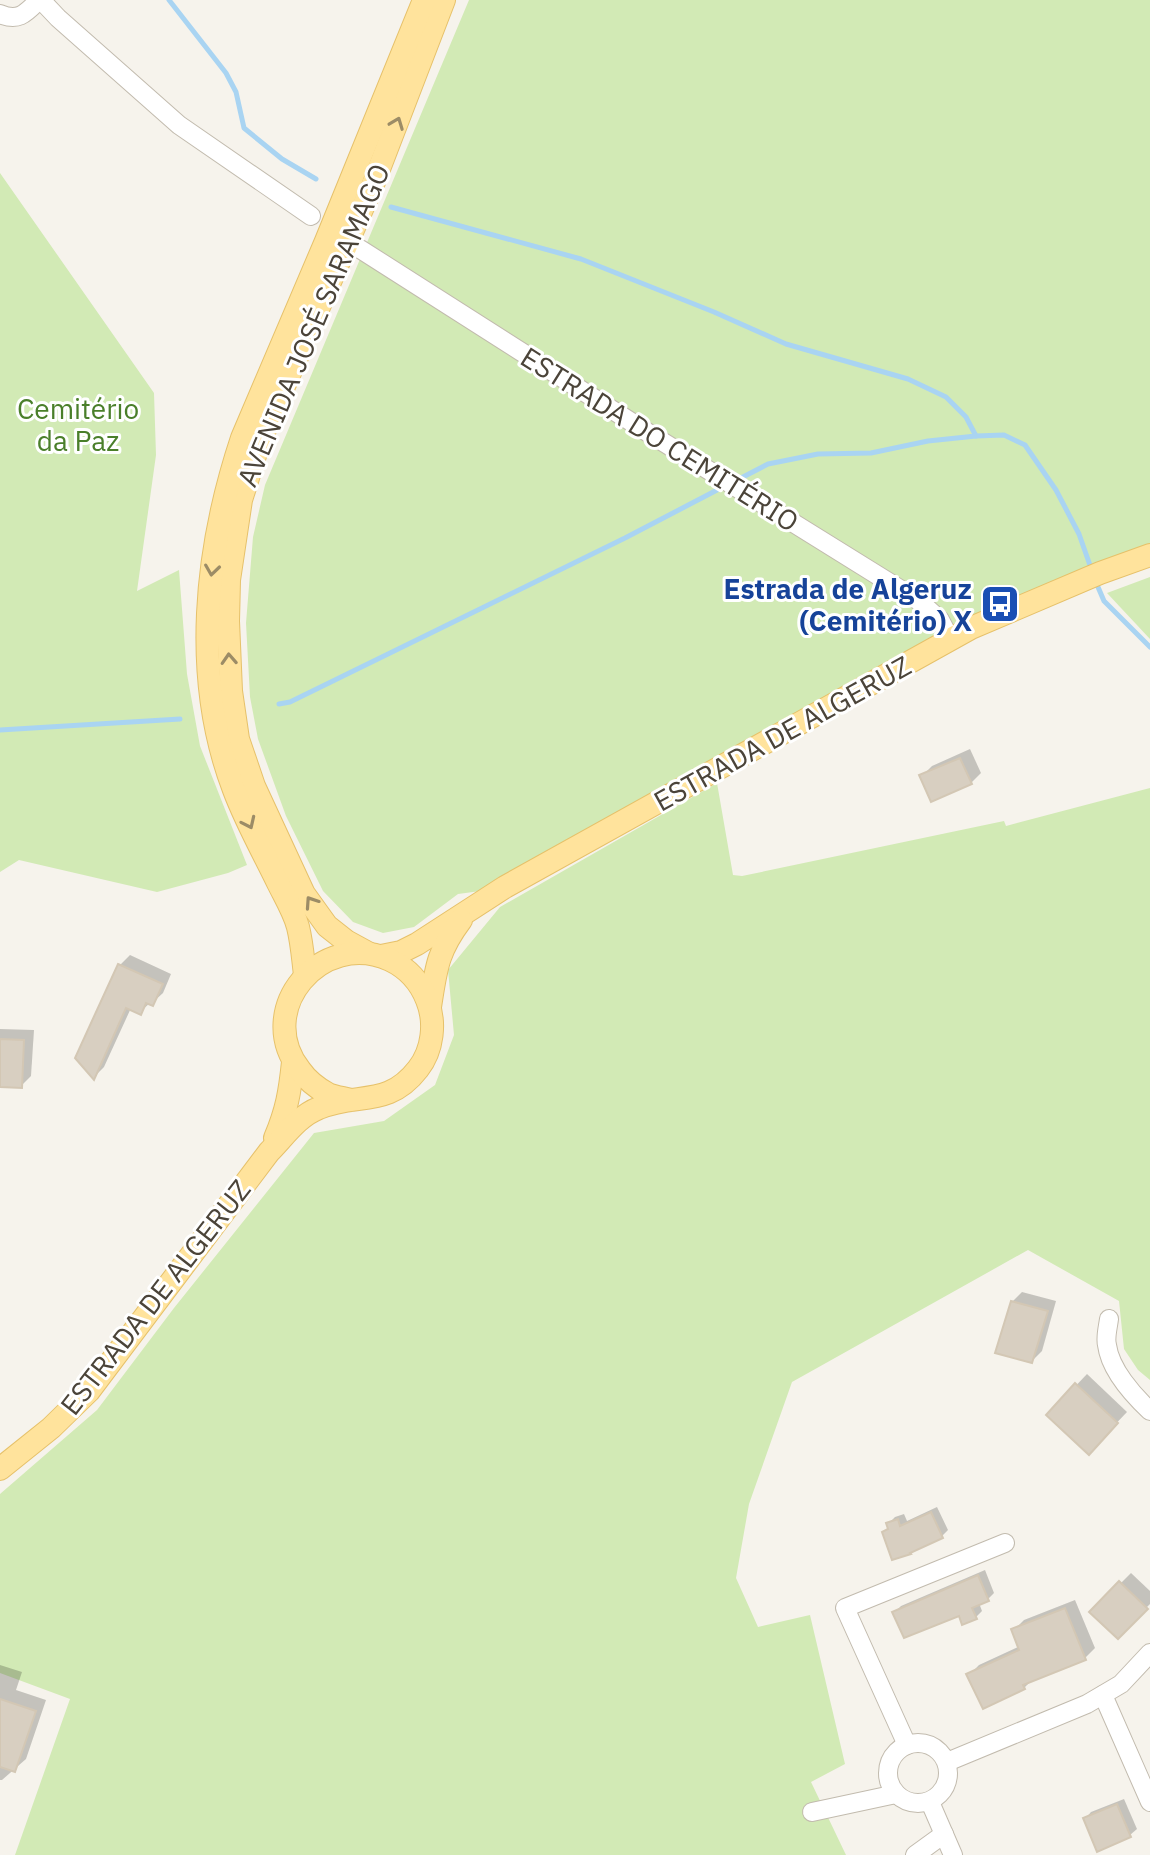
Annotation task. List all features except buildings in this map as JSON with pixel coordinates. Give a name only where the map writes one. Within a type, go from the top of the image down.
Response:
[{"type":"main road","name":"AVENIDA JOSÉ SARAMAGO","points":[[305,975],[297,925],[233,788],[220,745],[209,669],[210,581],[223,504],[242,438],[424,0]]},
{"type":"main road","name":"AVENIDA JOSÉ SARAMAGO","points":[[374,955],[346,941],[327,926],[304,894],[254,786],[238,739],[231,691],[229,580],[241,500],[259,443],[374,182],[444,0]]},
{"type":"main road","name":"ESTRADA DE ALGERUZ","points":[[269,1152],[285,1115],[293,1062],[285,1040],[285,1017],[292,994],[305,975],[323,962],[345,954],[401,952],[505,887],[950,639],[983,622],[1150,555]]},
{"type":"main road","name":"ESTRADA DE ALGERUZ","points":[[0,1469],[51,1428],[89,1391],[269,1152],[308,1114],[351,1100],[372,1099],[391,1093],[415,1074],[429,1047],[432,1027],[430,1007],[436,968],[442,950],[468,911]]},
{"type":"main road","points":[[374,955],[398,964],[412,976],[430,1007]]},
{"type":"main road","points":[[293,1062],[308,1081],[328,1094],[351,1100]]},
{"type":"street","points":[[0,14],[11,18],[21,16],[40,0],[179,125],[311,216]]},
{"type":"street","name":"ESTRADA DO CEMITÉRIO","points":[[360,249],[919,601],[940,620],[950,639]]},
{"type":"street","points":[[1109,1319],[1106,1345],[1114,1364],[1127,1386],[1150,1411]]},
{"type":"street","points":[[907,1745],[845,1608],[1005,1543]]},
{"type":"street","points":[[947,1762],[1087,1704],[1121,1684],[1150,1653]]},
{"type":"street","points":[[1103,1695],[1150,1802]]},
{"type":"street","points":[[907,1745],[931,1745],[941,1752],[947,1762],[949,1774],[946,1786],[930,1802],[918,1804],[906,1801],[896,1794],[889,1779],[890,1761],[897,1751],[907,1745]]},
{"type":"street","points":[[812,1812],[896,1794]]},
{"type":"street","points":[[930,1802],[953,1855]]},
{"type":"street","points":[[915,1855],[944,1834]]},
{"type":"green space","points":[[469,0],[1150,0],[1150,544],[1097,565],[488,890],[458,894],[414,927],[383,933],[353,922],[323,891],[286,816],[258,739],[250,697],[246,623],[253,537],[265,485]]},
{"type":"green space","name":"Cemitério da Paz","points":[[0,173],[154,393],[156,455],[137,591],[179,570],[187,674],[200,746],[247,865],[228,873],[157,892],[19,860],[0,872]]},
{"type":"green space","points":[[1150,577],[1150,639],[1107,593]]},
{"type":"green space","points":[[717,783],[733,875],[742,876],[1004,821],[1006,826],[1150,788],[1150,1380],[1138,1370],[1124,1349],[1119,1301],[1028,1250],[792,1382],[749,1504],[736,1578],[758,1627],[810,1615],[845,1764],[811,1782],[846,1855],[15,1855],[70,1699],[0,1673],[0,1494],[97,1410],[314,1133],[384,1121],[435,1085],[454,1035],[448,970],[500,907]]},
{"type":"waterway","points":[[169,0],[226,73],[236,92],[244,128],[282,159],[316,179]]},
{"type":"waterway","points":[[391,207],[581,259],[786,344],[908,379],[946,397],[966,417],[976,436]]},
{"type":"waterway","points":[[741,478],[768,464],[818,454],[871,453],[928,441],[1004,435],[1025,445],[1056,490],[1079,534],[1092,571]]},
{"type":"waterway","points":[[279,704],[290,702],[719,489]]},
{"type":"waterway","points":[[1095,580],[1104,601],[1150,647]]},
{"type":"waterway","points":[[0,730],[180,719]]},
{"type":"place","name":"Estrada de Algeruz (Cemitério) X","points":[[1000,604]]}]
